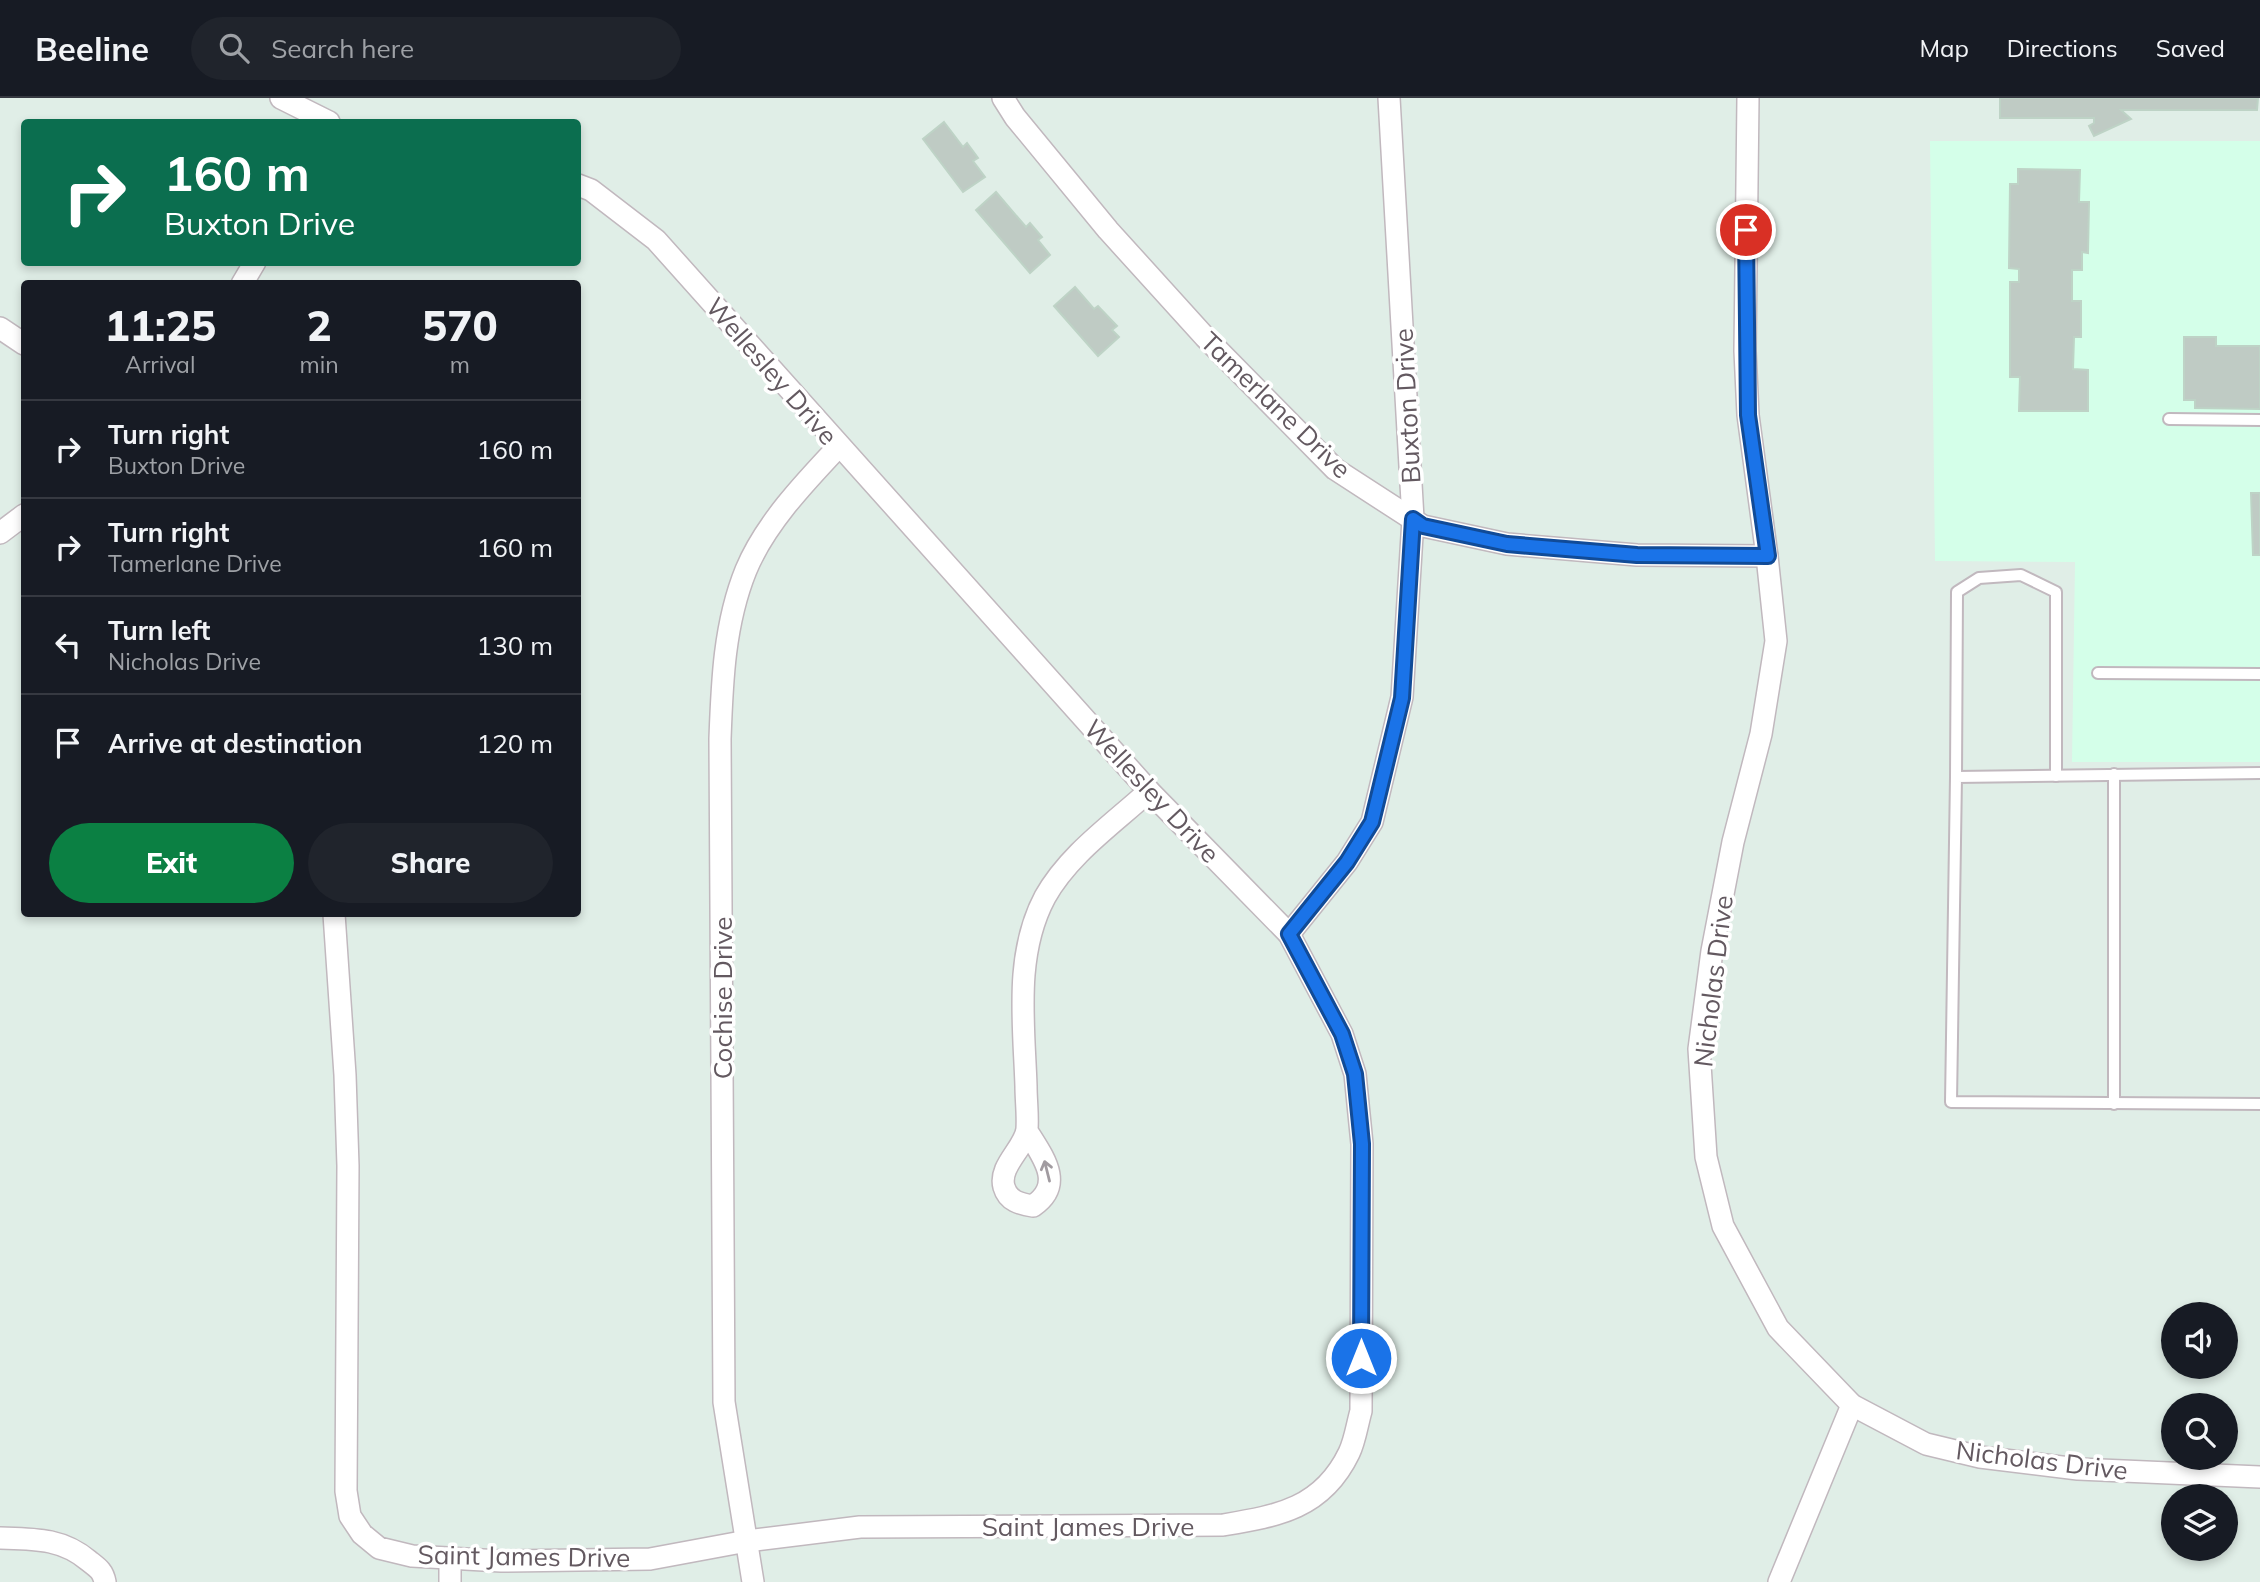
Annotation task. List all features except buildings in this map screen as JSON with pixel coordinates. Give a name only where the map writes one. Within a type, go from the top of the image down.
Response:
[{"type":"street","points":[[281,98],[318,115]]},
{"type":"street","name":"Tamerlane Drive","points":[[1003,98],[1015,117],[1108,230],[1205,337],[1335,469],[1423,526],[1507,544],[1637,555],[1768,556]]},
{"type":"street","name":"Buxton Drive","points":[[1289,934],[1347,862],[1372,822],[1402,698],[1413,519],[1390,98]]},
{"type":"street","name":"Nicholas Drive","points":[[1748,98],[1745,351],[1748,415],[1768,556],[1776,641],[1761,734],[1733,842],[1712,951],[1699,1049],[1706,1157],[1723,1226],[1778,1328],[1852,1405],[1926,1444],[1980,1457],[2078,1469],[2260,1476]]},
{"type":"street","name":"Wellesley Drive","points":[[581,186],[591,190],[656,240],[1149,791],[1289,934],[1342,1034],[1355,1074],[1362,1144],[1361,1411],[1349,1453],[1329,1482],[1303,1506],[1271,1517]]},
{"type":"street","points":[[0,328],[21,342]]},
{"type":"street","name":"Cochise Drive","points":[[753,1582],[724,1402],[720,739],[723,674],[731,619],[746,570],[765,536],[839,446]]},
{"type":"street","points":[[0,533],[21,516]]},
{"type":"street","points":[[1027,1131],[1022,991],[1031,935],[1044,899],[1060,873],[1149,791]]},
{"type":"street","name":"Saint James Drive","points":[[334,917],[348,1166],[344,1464],[350,1516],[362,1534],[379,1548],[412,1556],[450,1559],[650,1559],[747,1541],[860,1527],[1223,1525],[1271,1517]]},
{"type":"street","points":[[1780,1582],[1852,1405]]},
{"type":"street","points":[[0,1538],[46,1539],[75,1548],[103,1572],[105,1582]]},
{"type":"street","points":[[450,1559],[450,1582]]},
{"type":"lane","points":[[2169,419],[2260,419]]},
{"type":"lane","points":[[2056,775],[2056,592],[2021,575],[1979,578],[1957,592],[1951,1102],[2260,1104]]},
{"type":"lane","points":[[2098,673],[2260,674]]},
{"type":"lane","points":[[1956,777],[2260,773]]},
{"type":"lane","points":[[2114,774],[2114,1104]]},
{"type":"shaded area","points":[[1930,141],[2260,141],[2260,762],[2072,762],[2075,562],[1935,561]]},
{"type":"route","points":[[1361,1358],[1362,1144],[1355,1074],[1342,1034],[1289,934],[1347,862],[1372,822],[1402,698],[1413,519],[1423,526],[1507,544],[1637,555],[1768,556],[1748,415],[1745,351],[1746,230]]}]
